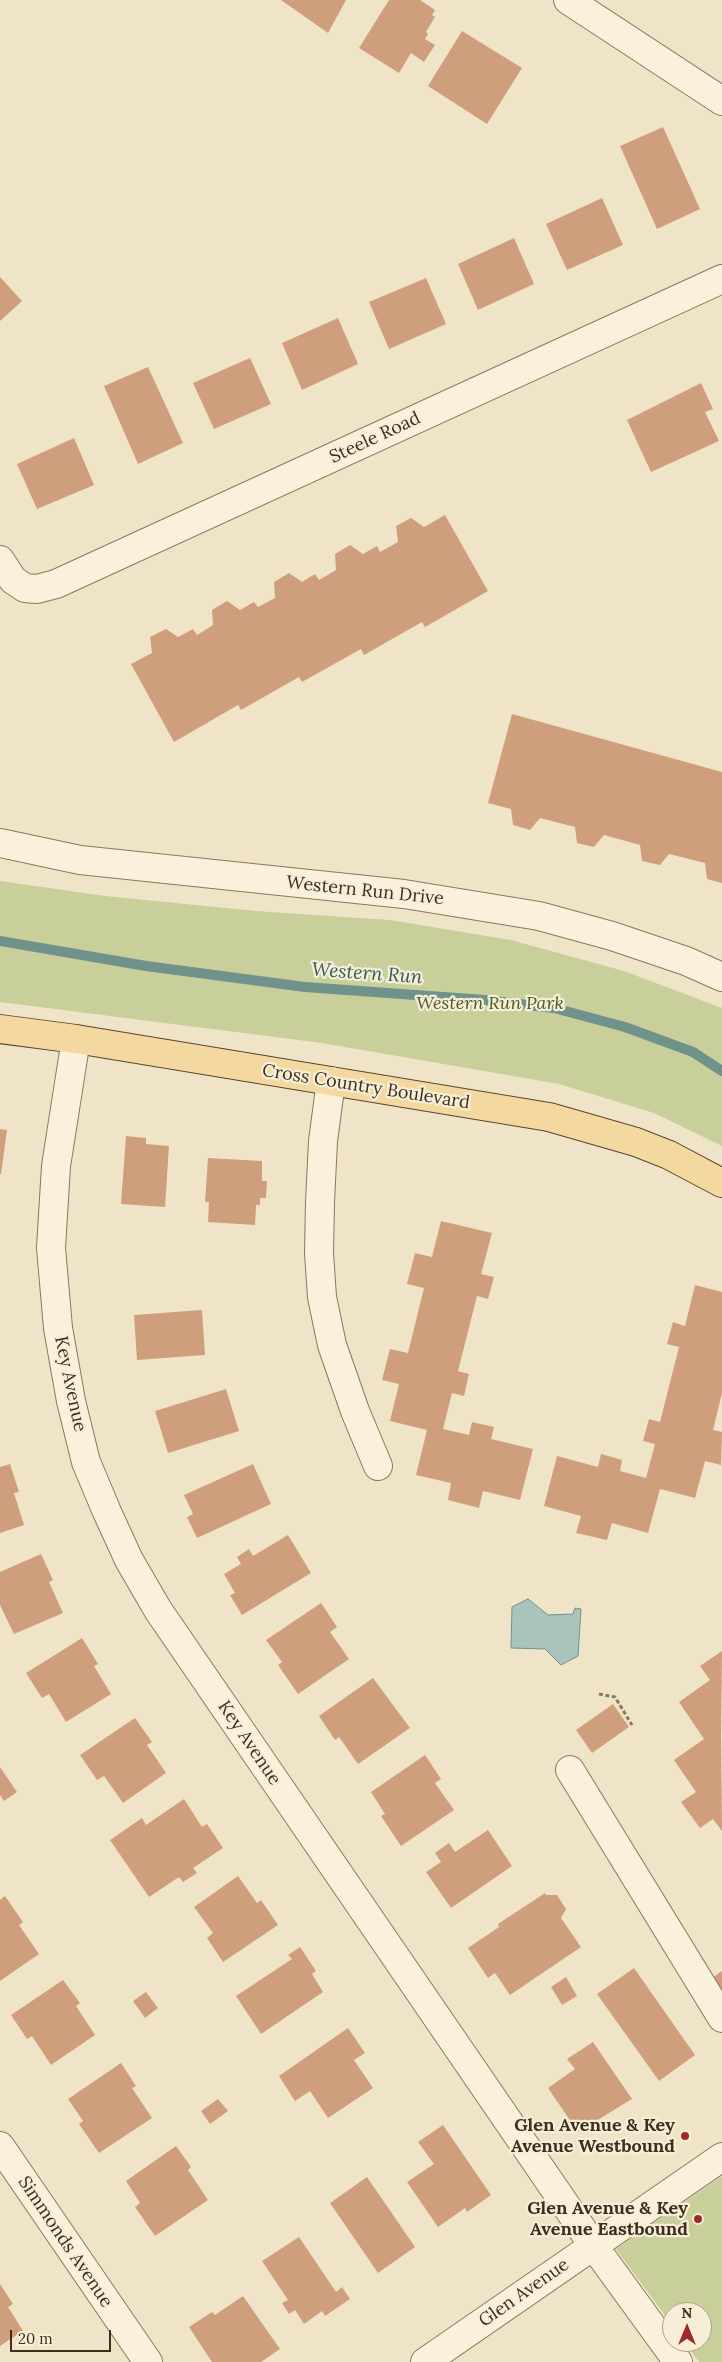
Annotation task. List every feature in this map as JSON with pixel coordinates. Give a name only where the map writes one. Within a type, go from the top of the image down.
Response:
[{"type":"main road","name":"Cross Country Boulevard","points":[[0,1029],[549,1117],[597,1129],[669,1155],[722,1183]]},
{"type":"street","points":[[568,0],[722,101]]},
{"type":"street","name":"Steele Road","points":[[0,560],[13,580],[25,588],[37,589],[56,584],[722,279]]},
{"type":"street","name":"Western Run Drive","points":[[0,843],[80,860],[404,894],[539,916],[612,936],[686,961],[722,978]]},
{"type":"street","name":"Key Avenue","points":[[76,1040],[56,1166],[51,1248],[58,1328],[71,1400],[86,1462],[107,1512],[130,1560],[158,1610],[593,2245],[678,2362]]},
{"type":"street","points":[[331,1082],[323,1141],[320,1202],[319,1253],[322,1297],[332,1345],[355,1411],[378,1466]]},
{"type":"street","points":[[570,1770],[722,2018]]},
{"type":"street","name":"Simmonds Avenue","points":[[0,2146],[148,2362]]},
{"type":"street","name":"Glen Avenue","points":[[425,2362],[722,2158]]},
{"type":"path","points":[[599,1694],[615,1697],[632,1725]]},
{"type":"green space","name":"Western Run Park","points":[[0,881],[105,896],[256,911],[390,920],[511,940],[624,971],[722,1008],[722,1146],[654,1113],[559,1084],[322,1043],[0,1002]]},
{"type":"green space","points":[[722,2176],[722,2362],[699,2362],[692,2352],[712,2352],[712,2302],[662,2302],[662,2311],[616,2249]]},
{"type":"water","points":[[528,1599],[548,1615],[573,1614],[575,1608],[581,1609],[578,1656],[561,1665],[545,1649],[511,1648],[512,1607]]},
{"type":"building","points":[[281,0],[346,0],[328,33]]},
{"type":"building","points":[[389,0],[420,0],[435,10],[432,15],[435,17],[426,32],[428,34],[425,39],[435,45],[424,62],[411,53],[399,73],[359,48]]},
{"type":"building","points":[[462,31],[522,68],[487,124],[428,86]]},
{"type":"building","points":[[663,127],[700,209],[657,229],[620,146]]},
{"type":"building","points":[[602,198],[623,245],[567,270],[546,224]]},
{"type":"building","points":[[514,238],[534,284],[478,310],[458,264]]},
{"type":"building","points":[[0,277],[22,301],[0,321]]},
{"type":"building","points":[[426,278],[446,324],[389,349],[369,302]]},
{"type":"building","points":[[338,318],[358,364],[302,390],[282,343]]},
{"type":"building","points":[[250,358],[271,404],[214,429],[193,383]]},
{"type":"building","points":[[148,367],[183,443],[138,464],[104,386]]},
{"type":"building","points":[[701,383],[713,409],[705,412],[719,441],[651,472],[627,420]]},
{"type":"building","points":[[74,438],[94,485],[37,509],[17,464]]},
{"type":"building","points":[[445,515],[488,591],[425,627],[422,622],[364,655],[361,649],[302,682],[299,677],[241,710],[238,705],[174,742],[131,664],[152,653],[150,637],[166,629],[178,637],[193,629],[197,635],[213,625],[212,610],[227,601],[240,610],[254,602],[258,607],[275,598],[274,582],[289,573],[302,582],[315,574],[319,580],[336,570],[335,554],[350,545],[363,554],[377,546],[380,552],[398,542],[396,526],[411,518],[424,527]]},
{"type":"building","points":[[512,714],[722,772],[722,883],[707,879],[705,863],[669,854],[660,865],[642,861],[640,845],[604,835],[594,847],[577,843],[575,827],[540,818],[530,830],[513,825],[511,809],[488,803]]},
{"type":"building","points":[[0,1129],[7,1130],[1,1174],[0,1174]]},
{"type":"building","points":[[126,1136],[146,1138],[146,1144],[169,1146],[165,1207],[121,1204]]},
{"type":"building","points":[[208,1158],[262,1161],[262,1181],[267,1181],[266,1198],[260,1198],[260,1205],[256,1205],[255,1225],[208,1222],[209,1202],[205,1202]]},
{"type":"building","points":[[441,1221],[492,1233],[481,1274],[494,1277],[488,1299],[477,1296],[458,1371],[469,1374],[464,1396],[452,1393],[443,1429],[469,1435],[472,1422],[494,1427],[491,1439],[533,1449],[520,1500],[483,1491],[479,1508],[448,1500],[451,1483],[416,1475],[427,1430],[390,1421],[399,1384],[382,1380],[390,1349],[408,1353],[424,1288],[407,1284],[415,1253],[432,1257]]},
{"type":"building","points":[[695,1285],[722,1292],[722,1393],[713,1430],[722,1432],[721,1465],[705,1461],[695,1498],[660,1489],[648,1533],[612,1523],[607,1540],[576,1533],[581,1516],[544,1506],[557,1456],[598,1467],[601,1454],[622,1460],[620,1471],[646,1478],[655,1444],[643,1441],[649,1419],[660,1422],[679,1347],[667,1344],[673,1322],[685,1326]]},
{"type":"building","points":[[202,1310],[205,1355],[137,1360],[134,1315]]},
{"type":"building","points":[[226,1389],[239,1431],[168,1453],[155,1411]]},
{"type":"building","points":[[10,1464],[19,1492],[14,1493],[24,1525],[0,1533],[0,1467]]},
{"type":"building","points":[[253,1464],[271,1504],[197,1538],[187,1517],[193,1514],[184,1495]]},
{"type":"building","points":[[288,1535],[311,1573],[242,1615],[230,1595],[235,1593],[224,1574],[241,1564],[237,1557],[249,1549],[253,1556]]},
{"type":"building","points":[[41,1554],[53,1580],[49,1582],[63,1613],[14,1634],[0,1605],[0,1572]]},
{"type":"building","points":[[321,1603],[337,1627],[330,1632],[349,1659],[298,1694],[278,1665],[282,1662],[266,1640]]},
{"type":"building","points":[[82,1638],[98,1664],[94,1666],[111,1694],[66,1722],[49,1694],[42,1698],[26,1673]]},
{"type":"building","points":[[722,1651],[722,1831],[713,1819],[700,1828],[681,1802],[696,1792],[674,1760],[704,1739],[679,1702],[710,1680],[700,1666]]},
{"type":"building","points":[[373,1678],[410,1728],[358,1764],[339,1737],[335,1740],[319,1716]]},
{"type":"building","points":[[613,1704],[629,1727],[592,1753],[576,1730]]},
{"type":"building","points":[[135,1718],[152,1742],[147,1745],[166,1773],[123,1803],[104,1776],[97,1780],[80,1755]]},
{"type":"building","points":[[425,1755],[441,1779],[435,1783],[454,1810],[401,1846],[381,1816],[385,1814],[371,1792]]},
{"type":"building","points":[[0,1767],[17,1792],[4,1801],[0,1795]]},
{"type":"building","points":[[184,1799],[202,1827],[207,1824],[223,1848],[193,1868],[197,1873],[183,1882],[179,1877],[149,1897],[110,1840],[142,1818],[146,1825]]},
{"type":"building","points":[[488,1830],[512,1866],[451,1908],[426,1872],[441,1862],[435,1853],[449,1843],[455,1852]]},
{"type":"building","points":[[238,1876],[257,1903],[261,1900],[278,1925],[223,1962],[207,1938],[213,1933],[194,1907]]},
{"type":"building","points":[[545,1893],[546,1895],[557,1895],[566,1909],[561,1918],[581,1947],[510,1995],[495,1973],[488,1978],[468,1948],[499,1927],[498,1924]]},
{"type":"building","points":[[5,1896],[23,1922],[19,1925],[39,1954],[0,1981],[0,1900]]},
{"type":"building","points":[[300,1947],[316,1971],[312,1974],[323,1992],[261,2034],[236,1996],[292,1959],[288,1955]]},
{"type":"building","points":[[634,1968],[695,2055],[659,2081],[597,1994]]},
{"type":"building","points":[[722,1971],[722,1999],[709,1980]]},
{"type":"building","points":[[566,1977],[577,1996],[562,2005],[551,1987]]},
{"type":"building","points":[[63,1980],[80,2003],[76,2006],[95,2035],[51,2065],[32,2036],[27,2039],[11,2015]]},
{"type":"building","points":[[146,1992],[158,2008],[145,2018],[133,2001]]},
{"type":"building","points":[[348,2028],[365,2053],[354,2060],[373,2088],[328,2118],[310,2091],[295,2101],[279,2076]]},
{"type":"building","points":[[593,2042],[632,2099],[578,2132],[548,2088],[575,2069],[567,2059]]},
{"type":"building","points":[[121,2063],[136,2086],[132,2088],[152,2118],[99,2153],[79,2124],[83,2121],[68,2099]]},
{"type":"building","points":[[218,2099],[228,2111],[210,2124],[201,2111]]},
{"type":"building","points":[[443,2125],[491,2195],[467,2212],[465,2208],[438,2227],[407,2182],[434,2164],[418,2142]]},
{"type":"building","points":[[176,2146],[191,2167],[188,2170],[208,2200],[155,2236],[135,2207],[140,2203],[126,2181]]},
{"type":"building","points":[[367,2177],[415,2247],[378,2273],[330,2203]]},
{"type":"building","points":[[299,2237],[336,2292],[342,2287],[350,2299],[325,2316],[322,2311],[304,2324],[295,2310],[289,2314],[282,2303],[288,2300],[262,2261]]},
{"type":"building","points":[[0,2284],[13,2304],[8,2307],[23,2331],[0,2346]]},
{"type":"building","points":[[243,2296],[280,2349],[261,2362],[212,2362],[189,2327],[212,2312],[215,2315]]},
{"type":"waterway","name":"Western Run","points":[[0,941],[146,966],[305,987],[485,1000],[554,1008],[625,1027],[693,1052],[722,1071]]},
{"type":"place","name":"Glen Avenue & Key Avenue Westbound","points":[[685,2136]]},
{"type":"place","name":"Glen Avenue & Key Avenue Eastbound","points":[[698,2219]]}]
